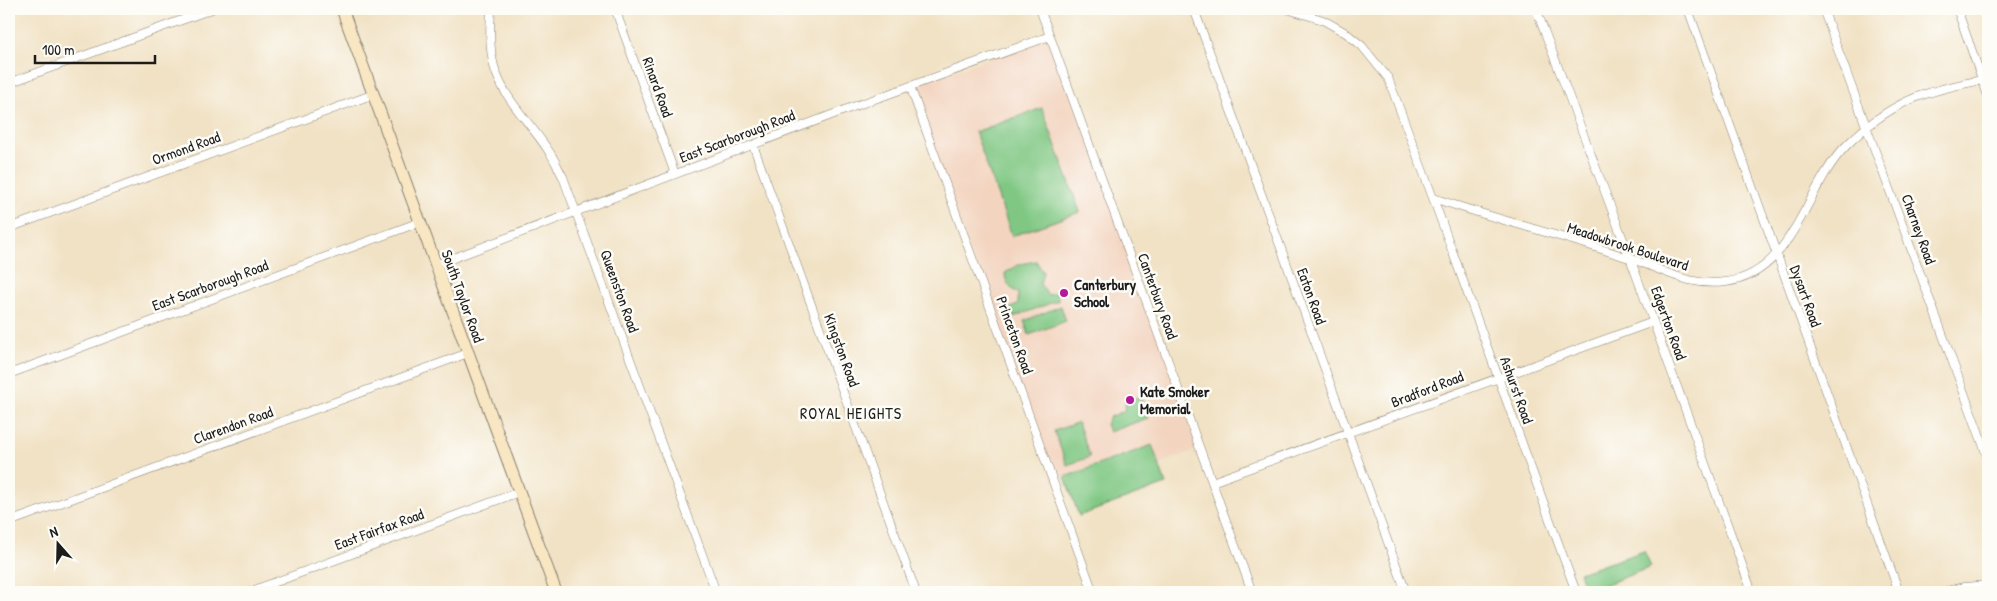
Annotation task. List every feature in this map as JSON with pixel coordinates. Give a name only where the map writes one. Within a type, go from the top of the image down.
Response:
[{"type":"main road","name":"South Taylor Road","points":[[342,9],[556,592]]},
{"type":"street","points":[[9,83],[212,9]]},
{"type":"street","name":"Queenston Road","points":[[491,9],[490,43],[494,66],[499,79],[510,99],[549,151],[563,177],[716,592]]},
{"type":"street","name":"Rinard Road","points":[[615,9],[675,174]]},
{"type":"street","name":"Canterbury Road","points":[[1040,9],[1252,592]]},
{"type":"street","name":"Eaton Road","points":[[1194,9],[1406,592]]},
{"type":"street","points":[[1289,9],[1323,20],[1346,33],[1362,46],[1382,70],[1396,97],[1433,198]]},
{"type":"street","name":"Edgerton Road","points":[[1536,9],[1630,258],[1752,592]]},
{"type":"street","name":"Dysart Road","points":[[1688,9],[1899,592]]},
{"type":"street","name":"Charney Road","points":[[1823,9],[1988,458]]},
{"type":"street","points":[[1957,9],[1985,80],[1988,96]]},
{"type":"street","name":"East Scarborough Road","points":[[435,265],[910,86],[1050,36]]},
{"type":"street","name":"Meadowbrook Boulevard","points":[[1433,198],[1480,214],[1630,258],[1682,279],[1711,283],[1737,280],[1748,276],[1767,263],[1776,254],[1792,232],[1830,166],[1843,149],[1867,127],[1909,99],[1929,92],[1985,80]]},
{"type":"street","name":"Princeton Road","points":[[910,86],[1093,592]]},
{"type":"street","name":"Ormond Road","points":[[9,228],[374,94]]},
{"type":"street","name":"Kingston Road","points":[[753,145],[916,592]]},
{"type":"street","name":"Ashurst Road","points":[[1433,198],[1576,592]]},
{"type":"street","name":"East Scarborough Road","points":[[9,374],[420,222]]},
{"type":"street","name":"Bradford Road","points":[[1212,482],[1347,434],[1497,377],[1653,322]]},
{"type":"street","name":"Clarendon Road","points":[[9,522],[468,353]]},
{"type":"street","name":"East Fairfax Road","points":[[249,592],[519,492]]},
{"type":"street","points":[[1943,592],[1964,587],[1988,585]]},
{"type":"shaded area","name":"Canterbury School","points":[[1050,36],[1199,449],[1159,464],[1152,446],[1053,481],[910,87]]},
{"type":"green space","points":[[1042,108],[1080,212],[1012,236],[975,132]]},
{"type":"green space","points":[[1036,261],[1043,272],[1040,284],[1048,295],[1056,293],[1059,300],[1011,318],[1008,310],[1018,304],[1018,293],[1008,285],[1005,273],[1020,264]]},
{"type":"green space","points":[[1061,306],[1066,321],[1029,335],[1024,321]]},
{"type":"green space","points":[[1140,396],[1148,418],[1109,432],[1106,424],[1110,417],[1124,411],[1126,401]]},
{"type":"green space","points":[[1078,423],[1090,457],[1067,465],[1054,431]]},
{"type":"green space","points":[[1152,445],[1166,484],[1079,516],[1065,477]]},
{"type":"green space","points":[[1644,551],[1651,567],[1586,592],[1579,573]]},
{"type":"place","name":"Canterbury School","points":[[1064,293]]},
{"type":"place","name":"Kate Smoker Memorial","points":[[1130,400]]},
{"type":"district","name":"ROYAL HEIGHTS","points":[[851,413]]}]
